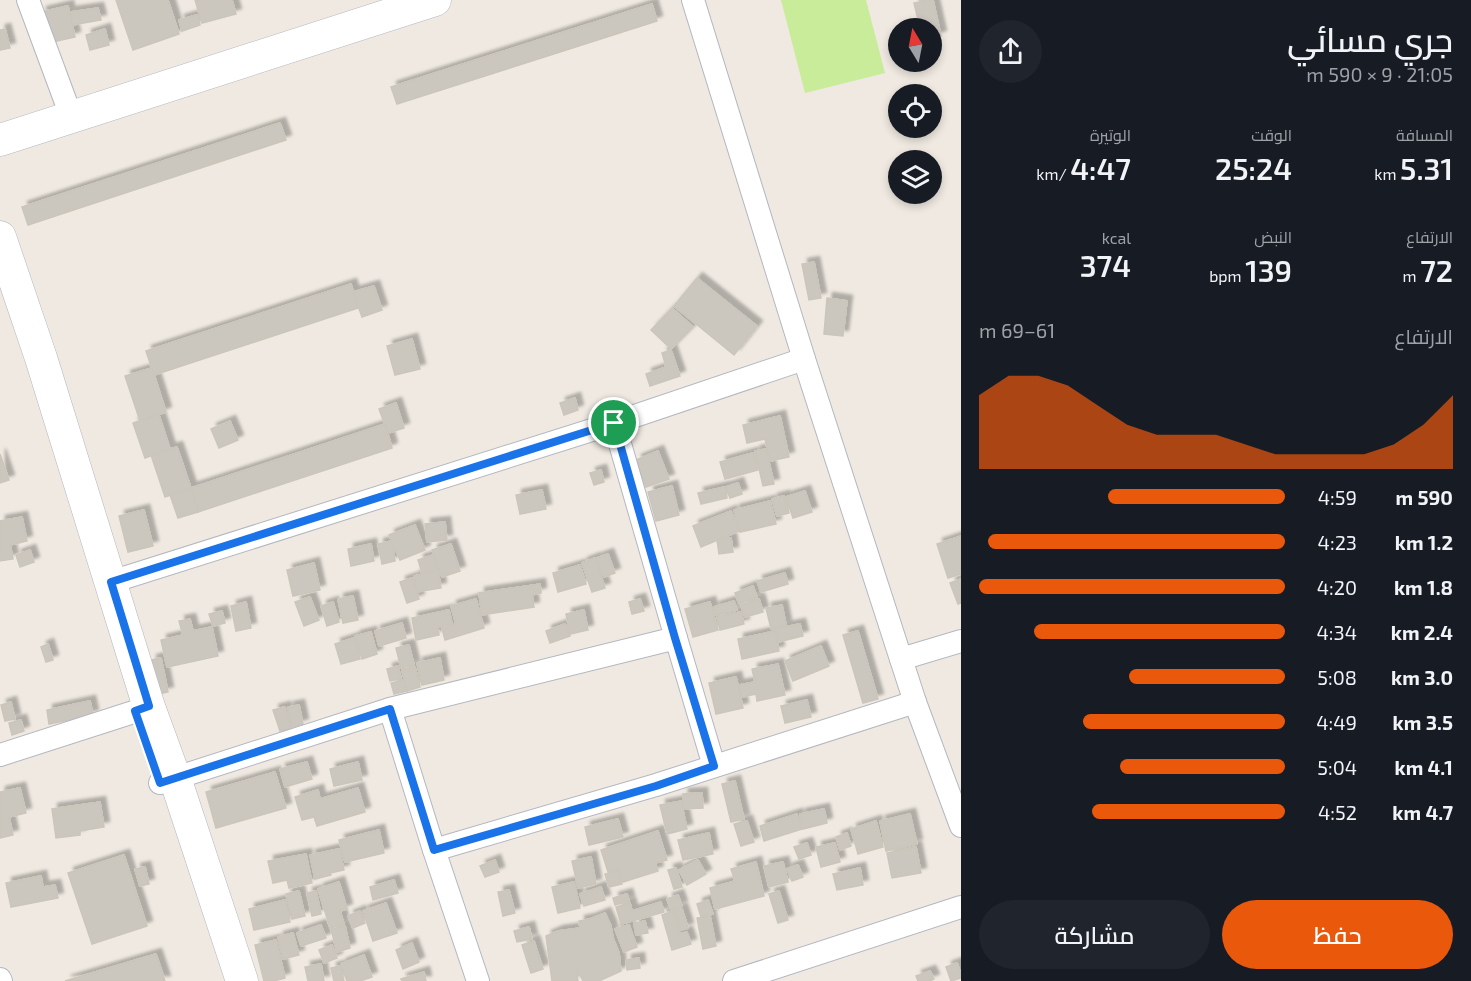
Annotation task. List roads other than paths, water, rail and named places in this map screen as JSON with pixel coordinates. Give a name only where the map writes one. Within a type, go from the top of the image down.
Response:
[{"type":"street","points":[[28,0],[71,116]]},
{"type":"street","points":[[0,140],[435,0]]},
{"type":"street","points":[[693,0],[804,359],[901,659],[961,826]]},
{"type":"street","points":[[0,237],[41,358],[111,582],[142,709]]},
{"type":"street","points":[[0,305],[167,780],[242,981]]},
{"type":"street","points":[[111,582],[614,423],[804,359]]},
{"type":"street","points":[[614,423],[714,766]]},
{"type":"street","points":[[167,780],[390,709],[675,638]]},
{"type":"street","points":[[901,659],[961,641]]},
{"type":"street","points":[[434,850],[656,786],[915,702]]},
{"type":"street","points":[[0,755],[142,709]]},
{"type":"street","points":[[390,709],[478,981]]},
{"type":"street","points":[[167,780],[219,981]]},
{"type":"street","points":[[734,981],[787,973],[961,907]]}]
